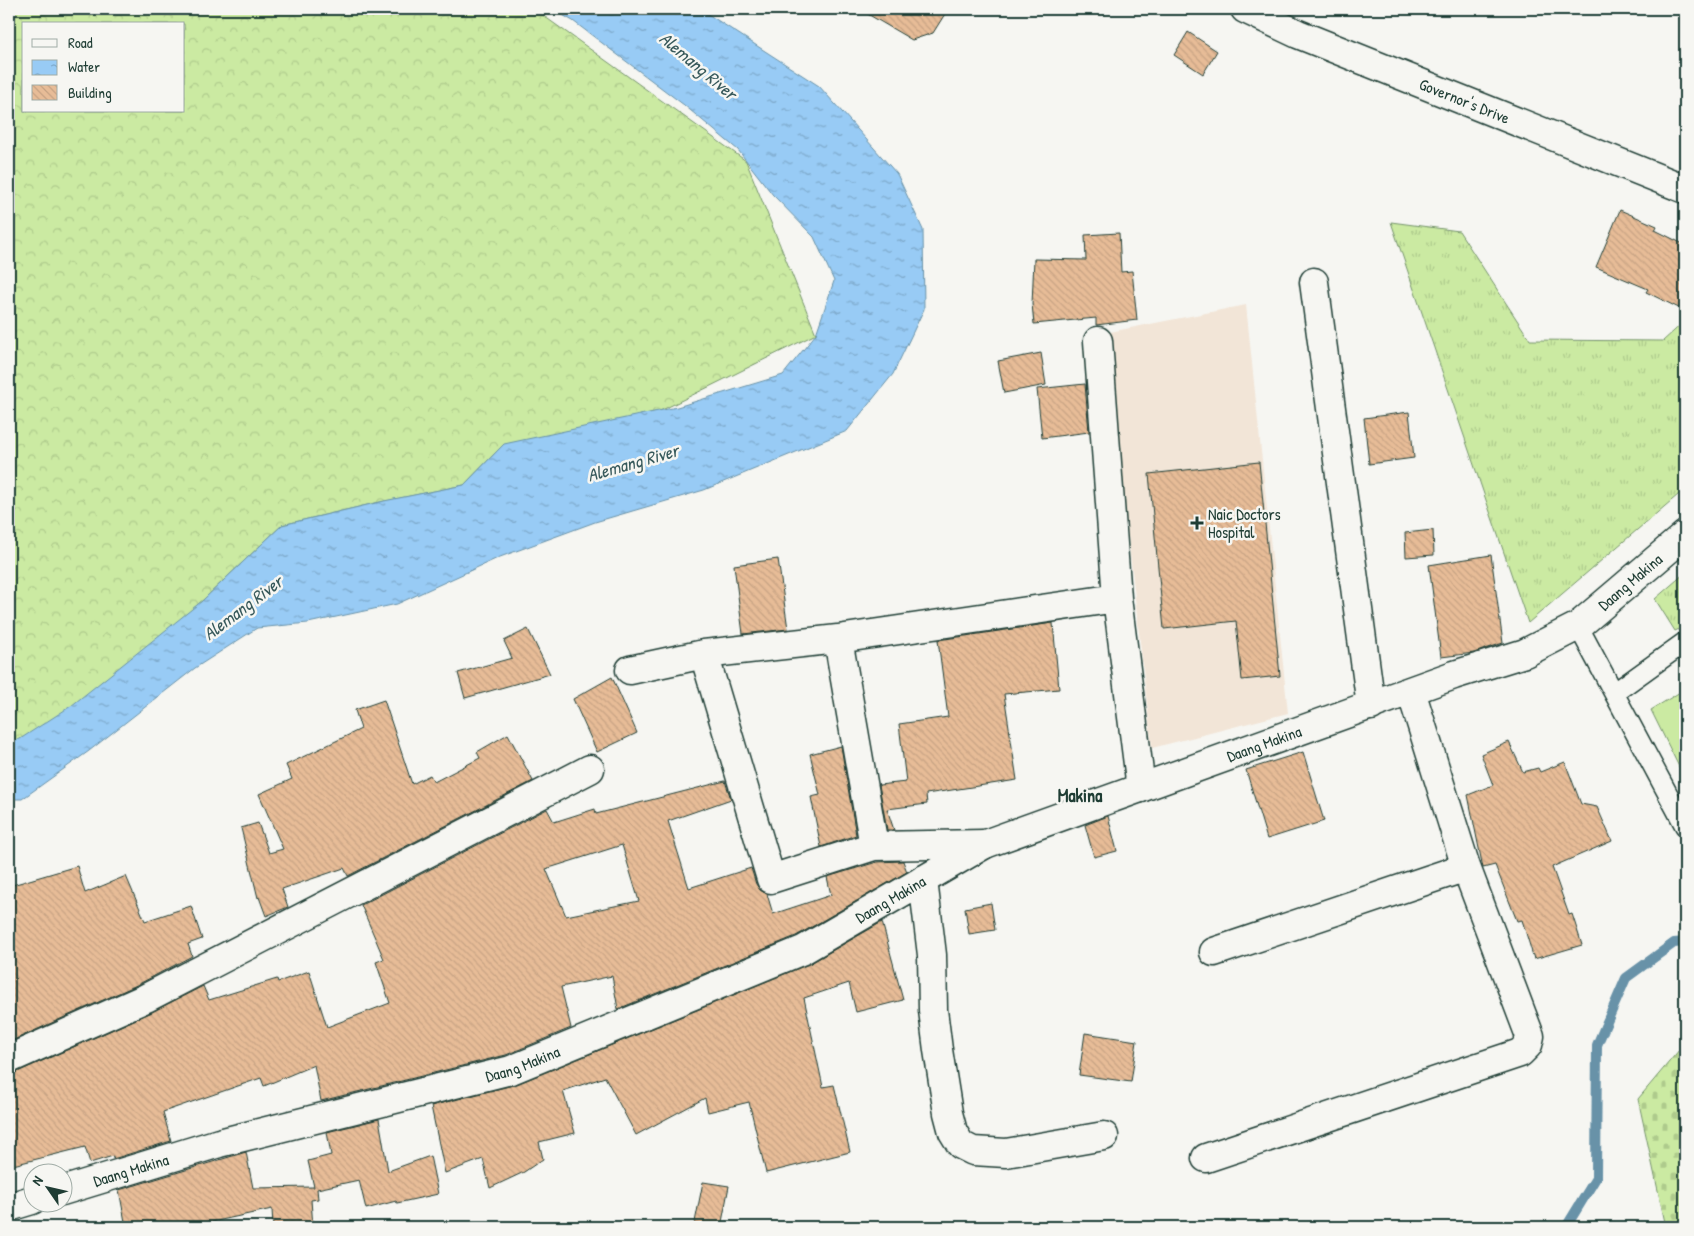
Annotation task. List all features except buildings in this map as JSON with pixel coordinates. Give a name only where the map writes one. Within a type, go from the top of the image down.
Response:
[{"type":"street","name":"Governor's Drive","points":[[1245,9],[1298,34],[1685,189]]},
{"type":"street","points":[[1314,282],[1371,706]]},
{"type":"street","points":[[1098,341],[1118,598],[1141,788]]},
{"type":"street","name":"Daang Makina","points":[[72,1188],[219,1143],[511,1070],[803,950],[985,844],[1411,691],[1525,653],[1578,626],[1685,535]]},
{"type":"street","points":[[630,670],[704,654],[838,639],[1118,598]]},
{"type":"street","points":[[838,639],[874,846]]},
{"type":"street","points":[[704,654],[771,879],[874,846],[985,844]]},
{"type":"street","points":[[1206,1158],[1520,1053],[1528,1045],[1530,1036],[1466,868],[1411,691]]},
{"type":"street","points":[[9,1059],[146,998],[590,768]]},
{"type":"street","points":[[1214,952],[1466,868]]},
{"type":"street","points":[[923,880],[932,955],[933,1010],[938,1050],[948,1112],[953,1132],[961,1145],[973,1151],[1006,1153],[1104,1136]]},
{"type":"street","points":[[9,1207],[22,1203]]},
{"type":"lane","points":[[1578,626],[1685,826]]},
{"type":"lane","points":[[1614,693],[1685,642]]},
{"type":"shaded area","name":"Naic Doctors Hospital","points":[[1246,305],[1288,713],[1152,748],[1105,333]]},
{"type":"green space","points":[[9,9],[534,9],[746,161],[816,334],[660,411],[502,446],[464,485],[282,525],[204,599],[17,763],[9,760]]},
{"type":"green space","points":[[1391,222],[1459,231],[1530,340],[1663,341],[1685,321],[1685,489],[1528,623]]},
{"type":"green space","points":[[1685,573],[1685,626],[1675,631],[1655,599]]},
{"type":"green space","points":[[1685,689],[1685,779],[1651,710]]},
{"type":"green space","points":[[1685,1043],[1685,1227],[1666,1227],[1638,1099]]},
{"type":"water","name":"Alemang River","points":[[552,9],[700,9],[819,86],[897,174],[923,230],[924,309],[893,374],[847,431],[704,490],[595,522],[500,557],[397,604],[308,623],[257,628],[195,668],[89,751],[22,799],[9,799],[9,741],[20,739],[71,706],[202,601],[282,525],[384,501],[464,485],[504,444],[677,407],[783,375],[816,334],[834,281],[814,237],[773,195],[738,150],[684,105],[573,21]]},
{"type":"waterway","points":[[1566,1227],[1596,1178],[1597,1045],[1626,978],[1674,943],[1685,942]]},
{"type":"place","name":"Naic Doctors Hospital","points":[[1197,523]]},
{"type":"district","name":"Makina","points":[[1080,796]]}]
